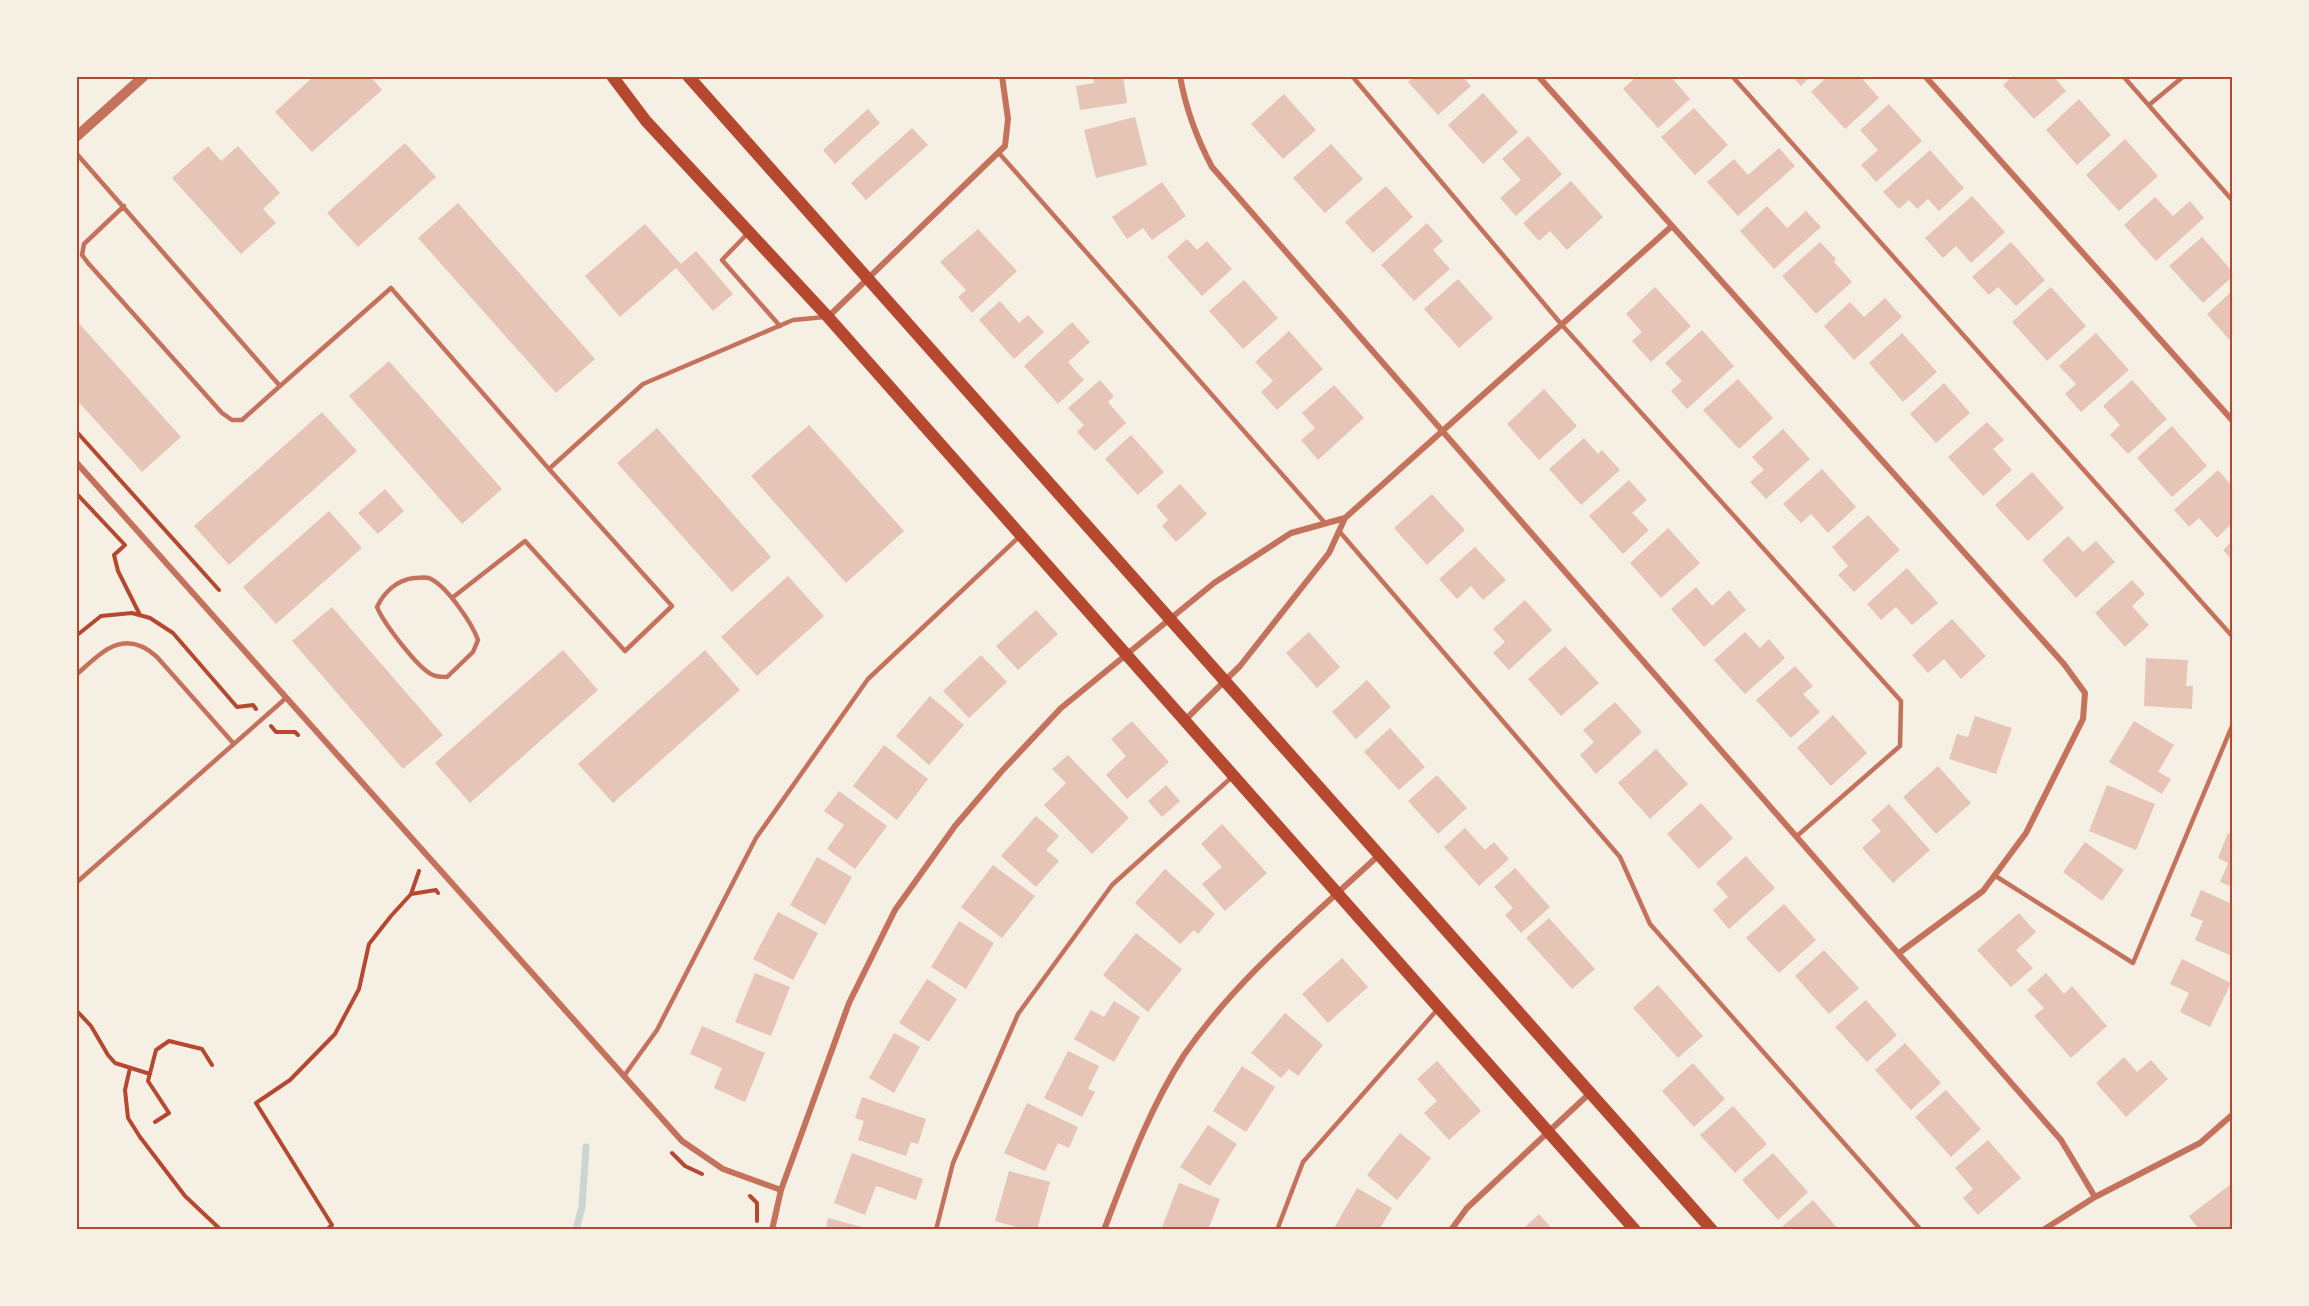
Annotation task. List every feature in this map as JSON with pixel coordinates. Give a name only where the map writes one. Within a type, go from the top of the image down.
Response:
[{"type":"main road","points":[[612,76],[646,121],[828,317],[1635,1230]]},
{"type":"main road","points":[[688,76],[1712,1230]]},
{"type":"street","points":[[76,137],[144,76]]},
{"type":"street","points":[[828,317],[1005,146],[1008,119],[1002,76]]},
{"type":"street","points":[[1180,76],[1196,137],[1212,167],[1444,430],[2061,1140],[2095,1197]]},
{"type":"street","points":[[1538,76],[2056,656],[2085,693],[2083,719],[2026,833],[1983,891],[1899,953]]},
{"type":"street","points":[[1925,76],[2232,420]]},
{"type":"street","points":[[1185,720],[1226,682],[1329,553],[1345,518],[1672,226]]},
{"type":"street","points":[[76,462],[682,1142],[723,1169],[781,1190]]},
{"type":"street","points":[[772,1230],[781,1190],[849,1003],[895,910],[955,826],[1001,772],[1062,708],[1214,583],[1291,533],[1345,518]]},
{"type":"street","points":[[1104,1230],[1139,1137],[1184,1055],[1246,978],[1379,854]]},
{"type":"street","points":[[1451,1230],[1467,1208],[1590,1092]]},
{"type":"street","points":[[2043,1230],[2095,1197],[2200,1143],[2232,1115]]},
{"type":"lane","points":[[1352,76],[1562,325],[1901,701],[1900,746],[1797,836]]},
{"type":"lane","points":[[1732,76],[2232,636]]},
{"type":"lane","points":[[2123,76],[2232,200]]},
{"type":"lane","points":[[2149,105],[2184,76]]},
{"type":"lane","points":[[998,152],[1325,523]]},
{"type":"lane","points":[[76,153],[280,386]]},
{"type":"lane","points":[[123,206],[84,244],[82,255],[227,417],[232,420],[242,420],[391,288],[672,606],[625,651],[525,541],[452,598]]},
{"type":"lane","points":[[749,232],[722,260],[780,326]]},
{"type":"lane","points":[[549,469],[643,384],[793,320],[828,317]]},
{"type":"lane","points":[[1339,531],[1620,857],[1650,924],[1921,1230]]},
{"type":"lane","points":[[624,1076],[657,1030],[756,838],[868,679],[1021,536]]},
{"type":"lane","points":[[429,578],[452,598],[472,625],[478,640],[473,652],[447,677],[435,676],[424,669],[382,619],[376,607],[382,595],[403,579],[429,578]]},
{"type":"lane","points":[[76,675],[106,649],[127,643],[139,644],[149,649],[157,657],[234,744]]},
{"type":"lane","points":[[76,883],[286,698]]},
{"type":"lane","points":[[1994,876],[2133,963],[2232,726]]},
{"type":"lane","points":[[936,1230],[953,1162],[1018,1014],[1112,885],[1233,775]]},
{"type":"lane","points":[[1277,1230],[1303,1162],[1439,1008]]},
{"type":"path","points":[[76,431],[219,590]]},
{"type":"path","points":[[76,493],[125,545],[114,555],[118,570],[140,615]]},
{"type":"path","points":[[263,718],[276,732],[295,732],[303,741]]},
{"type":"path","points":[[411,862],[425,877]]},
{"type":"path","points":[[326,1230],[332,1225],[256,1102],[290,1080],[335,1034],[359,989],[369,944],[411,894],[419,871]]},
{"type":"path","points":[[430,884],[444,899]]},
{"type":"path","points":[[411,894],[436,890]]},
{"type":"path","points":[[76,1010],[92,1026],[108,1055],[116,1063],[150,1074]]},
{"type":"path","points":[[155,1122],[169,1113],[148,1081],[156,1050],[169,1041],[202,1049],[212,1065]]},
{"type":"path","points":[[130,1068],[125,1090],[129,1118],[134,1128],[184,1196],[221,1230]]},
{"type":"path","points":[[668,1149],[685,1166],[710,1178]]},
{"type":"path","points":[[744,1193],[757,1203],[757,1221]]},
{"type":"building","points":[[314,76],[370,76],[382,90],[312,152],[275,112]]},
{"type":"building","points":[[1093,76],[1123,76],[1127,103],[1080,110],[1076,86],[1094,83]]},
{"type":"building","points":[[1415,76],[1462,76],[1471,86],[1438,115],[1408,82]]},
{"type":"building","points":[[1637,76],[1670,76],[1690,99],[1658,128],[1623,89]]},
{"type":"building","points":[[1792,76],[1811,76],[1801,86]]},
{"type":"building","points":[[1828,76],[1860,76],[1879,98],[1845,129],[1811,92]]},
{"type":"building","points":[[2013,76],[2053,76],[2066,91],[2034,119],[2003,85]]},
{"type":"building","points":[[1483,93],[1518,132],[1483,164],[1448,125]]},
{"type":"building","points":[[1284,94],[1316,130],[1283,159],[1251,124]]},
{"type":"building","points":[[2079,99],[2111,135],[2077,165],[2046,130]]},
{"type":"building","points":[[1889,104],[1922,141],[1876,182],[1861,165],[1878,150],[1860,130]]},
{"type":"building","points":[[1694,108],[1728,145],[1695,175],[1661,137]]},
{"type":"building","points":[[868,109],[880,123],[835,164],[823,150]]},
{"type":"building","points":[[1135,117],[1147,165],[1096,178],[1084,130]]},
{"type":"building","points":[[912,128],[928,145],[866,200],[851,183]]},
{"type":"building","points":[[1528,136],[1562,174],[1516,216],[1500,198],[1521,180],[1502,159]]},
{"type":"building","points":[[2125,139],[2158,176],[2119,211],[2086,175]]},
{"type":"building","points":[[405,143],[436,177],[358,247],[327,213]]},
{"type":"building","points":[[1331,144],[1363,179],[1325,213],[1293,178]]},
{"type":"building","points":[[208,146],[221,161],[238,146],[280,193],[263,209],[276,223],[241,254],[172,178]]},
{"type":"building","points":[[1779,148],[1795,166],[1738,216],[1707,182],[1734,159],[1748,175]]},
{"type":"building","points":[[1930,150],[1964,188],[1939,211],[1928,199],[1917,209],[1909,200],[1899,209],[1883,192]]},
{"type":"building","points":[[1571,181],[1603,217],[1567,250],[1550,231],[1539,241],[1523,223]]},
{"type":"building","points":[[1162,182],[1186,216],[1152,240],[1143,228],[1127,239],[1112,217]]},
{"type":"building","points":[[1386,186],[1413,217],[1373,253],[1345,222]]},
{"type":"building","points":[[1972,196],[2005,232],[1971,263],[1956,246],[1943,258],[1925,238]]},
{"type":"building","points":[[2155,197],[2173,216],[2190,201],[2204,218],[2156,261],[2124,225]]},
{"type":"building","points":[[458,203],[595,359],[556,393],[418,238]]},
{"type":"building","points":[[1767,206],[1787,228],[1806,211],[1821,227],[1774,269],[1740,231]]},
{"type":"building","points":[[1427,223],[1443,241],[1433,250],[1450,269],[1414,301],[1381,265]]},
{"type":"building","points":[[645,224],[681,264],[696,251],[733,294],[713,311],[676,268],[620,317],[585,276]]},
{"type":"building","points":[[978,229],[1017,271],[972,313],[958,297],[966,290],[940,262]]},
{"type":"building","points":[[2202,237],[2232,271],[2232,277],[2203,303],[2169,266]]},
{"type":"building","points":[[1187,239],[1197,250],[1207,241],[1232,269],[1202,296],[1167,257]]},
{"type":"building","points":[[1820,242],[1836,259],[1834,262],[1852,282],[1816,314],[1782,276]]},
{"type":"building","points":[[2011,242],[2045,280],[2016,306],[1998,287],[1989,295],[1972,277]]},
{"type":"building","points":[[1458,279],[1493,318],[1459,348],[1424,309]]},
{"type":"building","points":[[1244,280],[1278,318],[1243,349],[1209,311]]},
{"type":"building","points":[[1655,287],[1691,326],[1651,362],[1632,341],[1642,332],[1626,314]]},
{"type":"building","points":[[2051,287],[2086,326],[2047,361],[2012,322]]},
{"type":"building","points":[[2232,291],[2232,343],[2207,314]]},
{"type":"building","points":[[1885,298],[1902,317],[1854,360],[1824,326],[1850,302],[1864,317]]},
{"type":"building","points":[[1000,301],[1019,323],[1028,315],[1044,332],[1014,359],[979,320]]},
{"type":"building","points":[[76,320],[181,437],[142,472],[76,399]]},
{"type":"building","points":[[1072,322],[1090,342],[1068,362],[1084,380],[1058,404],[1024,366]]},
{"type":"building","points":[[1702,330],[1734,366],[1687,409],[1671,391],[1682,381],[1665,363]]},
{"type":"building","points":[[1289,331],[1323,369],[1277,410],[1261,392],[1273,381],[1255,362]]},
{"type":"building","points":[[1902,333],[1937,372],[1903,402],[1869,363]]},
{"type":"building","points":[[2096,333],[2129,370],[2081,412],[2065,394],[2076,384],[2059,366]]},
{"type":"building","points":[[389,361],[502,489],[462,524],[349,396]]},
{"type":"building","points":[[1738,379],[1773,418],[1739,449],[1703,410]]},
{"type":"building","points":[[1100,380],[1114,396],[1108,402],[1126,423],[1095,451],[1077,432],[1084,425],[1068,408]]},
{"type":"building","points":[[2132,380],[2167,419],[2128,454],[2110,435],[2120,425],[2103,406]]},
{"type":"building","points":[[1944,383],[1970,413],[1936,443],[1910,414]]},
{"type":"building","points":[[1334,385],[1364,418],[1318,460],[1301,440],[1315,428],[1302,413]]},
{"type":"building","points":[[1544,389],[1577,426],[1539,460],[1507,424]]},
{"type":"building","points":[[322,412],[357,451],[229,565],[194,526]]},
{"type":"building","points":[[1987,422],[2004,440],[1993,449],[2012,470],[1983,496],[1948,457]]},
{"type":"building","points":[[809,425],[904,531],[846,583],[751,476]]},
{"type":"building","points":[[2172,426],[2207,466],[2172,497],[2137,458]]},
{"type":"building","points":[[657,428],[771,557],[732,592],[617,463]]},
{"type":"building","points":[[1783,429],[1810,459],[1766,499],[1750,482],[1764,470],[1752,457]]},
{"type":"building","points":[[1131,435],[1164,472],[1138,495],[1105,459]]},
{"type":"building","points":[[1584,438],[1598,454],[1602,450],[1620,470],[1581,505],[1549,469]]},
{"type":"building","points":[[1822,469],[1856,507],[1828,533],[1811,514],[1801,523],[1783,504]]},
{"type":"building","points":[[2218,470],[2232,486],[2232,523],[2217,538],[2199,518],[2189,527],[2174,510]]},
{"type":"building","points":[[2032,472],[2064,508],[2028,541],[1995,505]]},
{"type":"building","points":[[1629,480],[1647,500],[1632,513],[1649,530],[1623,554],[1589,516]]},
{"type":"building","points":[[1180,484],[1207,514],[1176,542],[1162,526],[1168,520],[1156,506]]},
{"type":"building","points":[[385,489],[404,511],[378,534],[358,513]]},
{"type":"building","points":[[1432,494],[1465,530],[1427,565],[1394,528]]},
{"type":"building","points":[[329,511],[362,548],[276,624],[243,587]]},
{"type":"building","points":[[1868,515],[1900,550],[1854,592],[1838,575],[1848,566],[1832,547]]},
{"type":"building","points":[[1668,528],[1700,563],[1661,598],[1630,563]]},
{"type":"building","points":[[2068,536],[2083,552],[2096,541],[2115,562],[2076,598],[2042,560]]},
{"type":"building","points":[[2232,541],[2232,560],[2223,550]]},
{"type":"building","points":[[1475,547],[1506,580],[1483,600],[1471,586],[1457,599],[1439,579]]},
{"type":"building","points":[[1907,568],[1938,603],[1912,625],[1896,607],[1881,620],[1867,604]]},
{"type":"building","points":[[788,576],[824,616],[757,676],[721,637]]},
{"type":"building","points":[[2132,580],[2145,594],[2132,606],[2149,625],[2125,647],[2095,613]]},
{"type":"building","points":[[1696,587],[1712,606],[1729,590],[1746,610],[1704,647],[1671,609]]},
{"type":"building","points":[[1525,600],[1552,630],[1509,670],[1493,653],[1505,642],[1493,629]]},
{"type":"building","points":[[332,607],[443,735],[403,769],[292,641]]},
{"type":"building","points":[[1036,610],[1058,634],[1018,670],[996,646]]},
{"type":"building","points":[[1952,619],[1986,656],[1961,679],[1944,659],[1928,673],[1912,655]]},
{"type":"building","points":[[1309,632],[1340,667],[1317,688],[1286,653]]},
{"type":"building","points":[[1745,632],[1760,648],[1769,639],[1785,658],[1745,694],[1714,660]]},
{"type":"building","points":[[1565,646],[1599,683],[1561,716],[1528,679]]},
{"type":"building","points":[[563,650],[598,690],[470,803],[435,763]]},
{"type":"building","points":[[705,650],[740,690],[613,803],[578,764]]},
{"type":"building","points":[[981,655],[1007,682],[969,718],[943,691]]},
{"type":"building","points":[[2146,658],[2188,660],[2186,686],[2193,686],[2192,709],[2144,706]]},
{"type":"building","points":[[1795,666],[1813,686],[1803,694],[1820,712],[1791,738],[1756,700]]},
{"type":"building","points":[[1367,680],[1391,707],[1356,739],[1332,712]]},
{"type":"building","points":[[930,696],[964,725],[929,765],[896,736]]},
{"type":"building","points":[[1615,702],[1642,732],[1596,774],[1580,755],[1594,742],[1583,730]]},
{"type":"building","points":[[1833,715],[1867,753],[1831,786],[1797,748]]},
{"type":"building","points":[[1975,716],[2012,728],[1996,774],[1949,759],[1957,734],[1968,737]]},
{"type":"building","points":[[1132,721],[1169,762],[1127,799],[1106,775],[1126,756],[1111,739]]},
{"type":"building","points":[[2134,721],[2174,745],[2158,772],[2171,779],[2162,794],[2109,762]]},
{"type":"building","points":[[1390,728],[1425,767],[1399,790],[1364,752]]},
{"type":"building","points":[[884,745],[928,779],[897,820],[853,786]]},
{"type":"building","points":[[1656,749],[1688,784],[1650,819],[1618,783]]},
{"type":"building","points":[[1068,755],[1129,818],[1092,854],[1044,805],[1066,783],[1052,769]]},
{"type":"building","points":[[1938,766],[1971,803],[1936,834],[1903,797]]},
{"type":"building","points":[[1437,775],[1467,808],[1438,834],[1408,801]]},
{"type":"building","points":[[1166,785],[1180,801],[1162,817],[1148,801]]},
{"type":"building","points":[[2107,785],[2155,804],[2136,850],[2089,831]]},
{"type":"building","points":[[839,791],[887,826],[855,869],[827,849],[844,825],[824,811]]},
{"type":"building","points":[[1701,803],[1733,838],[1699,869],[1667,834]]},
{"type":"building","points":[[1889,804],[1930,850],[1893,883],[1862,848],[1881,831],[1871,820]]},
{"type":"building","points":[[1036,816],[1059,836],[1046,850],[1059,861],[1036,887],[1001,856]]},
{"type":"building","points":[[1222,824],[1267,873],[1225,911],[1202,884],[1222,867],[1201,844]]},
{"type":"building","points":[[1465,828],[1485,850],[1494,842],[1509,859],[1479,886],[1444,847]]},
{"type":"building","points":[[2228,833],[2232,835],[2232,887],[2220,882],[2228,863],[2218,858]]},
{"type":"building","points":[[2085,842],[2124,870],[2102,901],[2063,872]]},
{"type":"building","points":[[1746,856],[1775,888],[1729,929],[1713,910],[1728,897],[1716,883]]},
{"type":"building","points":[[817,857],[852,877],[825,925],[790,905]]},
{"type":"building","points":[[993,865],[1035,896],[1002,938],[961,907]]},
{"type":"building","points":[[1515,868],[1550,907],[1521,933],[1505,915],[1513,908],[1494,887]]},
{"type":"building","points":[[1165,869],[1215,914],[1198,934],[1194,930],[1180,944],[1135,903]]},
{"type":"building","points":[[2201,890],[2232,904],[2232,956],[2195,940],[2203,921],[2190,916]]},
{"type":"building","points":[[1784,904],[1816,940],[1779,973],[1746,938]]},
{"type":"building","points":[[778,912],[818,933],[793,980],[753,959]]},
{"type":"building","points":[[2019,913],[2036,932],[2016,950],[2033,968],[2011,987],[1977,950]]},
{"type":"building","points":[[1549,918],[1595,969],[1572,989],[1526,938]]},
{"type":"building","points":[[959,921],[994,943],[966,989],[931,967]]},
{"type":"building","points":[[1136,933],[1182,969],[1148,1012],[1103,975]]},
{"type":"building","points":[[1824,950],[1859,988],[1829,1014],[1795,976]]},
{"type":"building","points":[[1342,958],[1368,987],[1328,1023],[1302,994]]},
{"type":"building","points":[[2182,959],[2231,983],[2210,1027],[2180,1012],[2189,993],[2170,984]]},
{"type":"building","points":[[755,973],[790,987],[771,1036],[735,1022]]},
{"type":"building","points":[[2046,973],[2064,994],[2072,986],[2107,1026],[2071,1058],[2034,1016],[2044,1008],[2027,990]]},
{"type":"building","points":[[927,979],[957,999],[929,1042],[899,1023]]},
{"type":"building","points":[[1658,985],[1703,1036],[1678,1058],[1633,1008]]},
{"type":"building","points":[[1866,1000],[1897,1035],[1867,1062],[1835,1027]]},
{"type":"building","points":[[1114,1001],[1140,1017],[1114,1062],[1074,1039],[1091,1010],[1104,1017]]},
{"type":"building","points":[[1285,1013],[1323,1045],[1298,1076],[1289,1069],[1281,1078],[1251,1053]]},
{"type":"building","points":[[702,1026],[765,1053],[745,1102],[714,1088],[722,1068],[690,1054]]},
{"type":"building","points":[[894,1033],[920,1047],[894,1093],[869,1078]]},
{"type":"building","points":[[1905,1043],[1941,1083],[1911,1110],[1875,1070]]},
{"type":"building","points":[[1068,1051],[1099,1066],[1088,1089],[1095,1092],[1082,1117],[1044,1098]]},
{"type":"building","points":[[2124,1057],[2137,1072],[2151,1060],[2168,1079],[2126,1117],[2096,1083]]},
{"type":"building","points":[[1437,1061],[1481,1111],[1449,1140],[1424,1113],[1437,1101],[1417,1079]]},
{"type":"building","points":[[1693,1063],[1725,1099],[1694,1127],[1662,1091]]},
{"type":"building","points":[[1242,1066],[1275,1087],[1246,1132],[1213,1111]]},
{"type":"building","points":[[1946,1090],[1981,1129],[1951,1157],[1915,1117]]},
{"type":"building","points":[[862,1097],[926,1119],[918,1144],[911,1142],[906,1156],[858,1140],[864,1121],[855,1118]]},
{"type":"building","points":[[1027,1103],[1078,1127],[1069,1148],[1058,1143],[1045,1171],[1004,1153]]},
{"type":"building","points":[[1733,1106],[1767,1144],[1735,1173],[1700,1135]]},
{"type":"building","points":[[1208,1125],[1237,1144],[1210,1186],[1180,1167]]},
{"type":"building","points":[[1400,1133],[1431,1158],[1397,1200],[1367,1175]]},
{"type":"building","points":[[1988,1140],[2021,1178],[1978,1215],[1963,1198],[1973,1189],[1955,1168]]},
{"type":"building","points":[[852,1153],[923,1179],[916,1200],[876,1186],[865,1215],[834,1203]]},
{"type":"building","points":[[1773,1153],[1808,1192],[1778,1220],[1742,1180]]},
{"type":"building","points":[[1009,1171],[1050,1182],[1037,1230],[1027,1230],[995,1221]]},
{"type":"building","points":[[1179,1183],[1220,1199],[1208,1230],[1161,1230]]},
{"type":"building","points":[[2231,1184],[2232,1230],[2199,1230],[2189,1216]]},
{"type":"building","points":[[1357,1188],[1392,1208],[1379,1230],[1333,1230]]},
{"type":"building","points":[[1813,1200],[1839,1230],[1784,1230],[1782,1227]]},
{"type":"building","points":[[1539,1214],[1553,1230],[1522,1230]]},
{"type":"building","points":[[828,1218],[870,1229],[870,1230],[826,1230]]},
{"type":"waterway","points":[[576,1230],[582,1207],[586,1147]]}]
